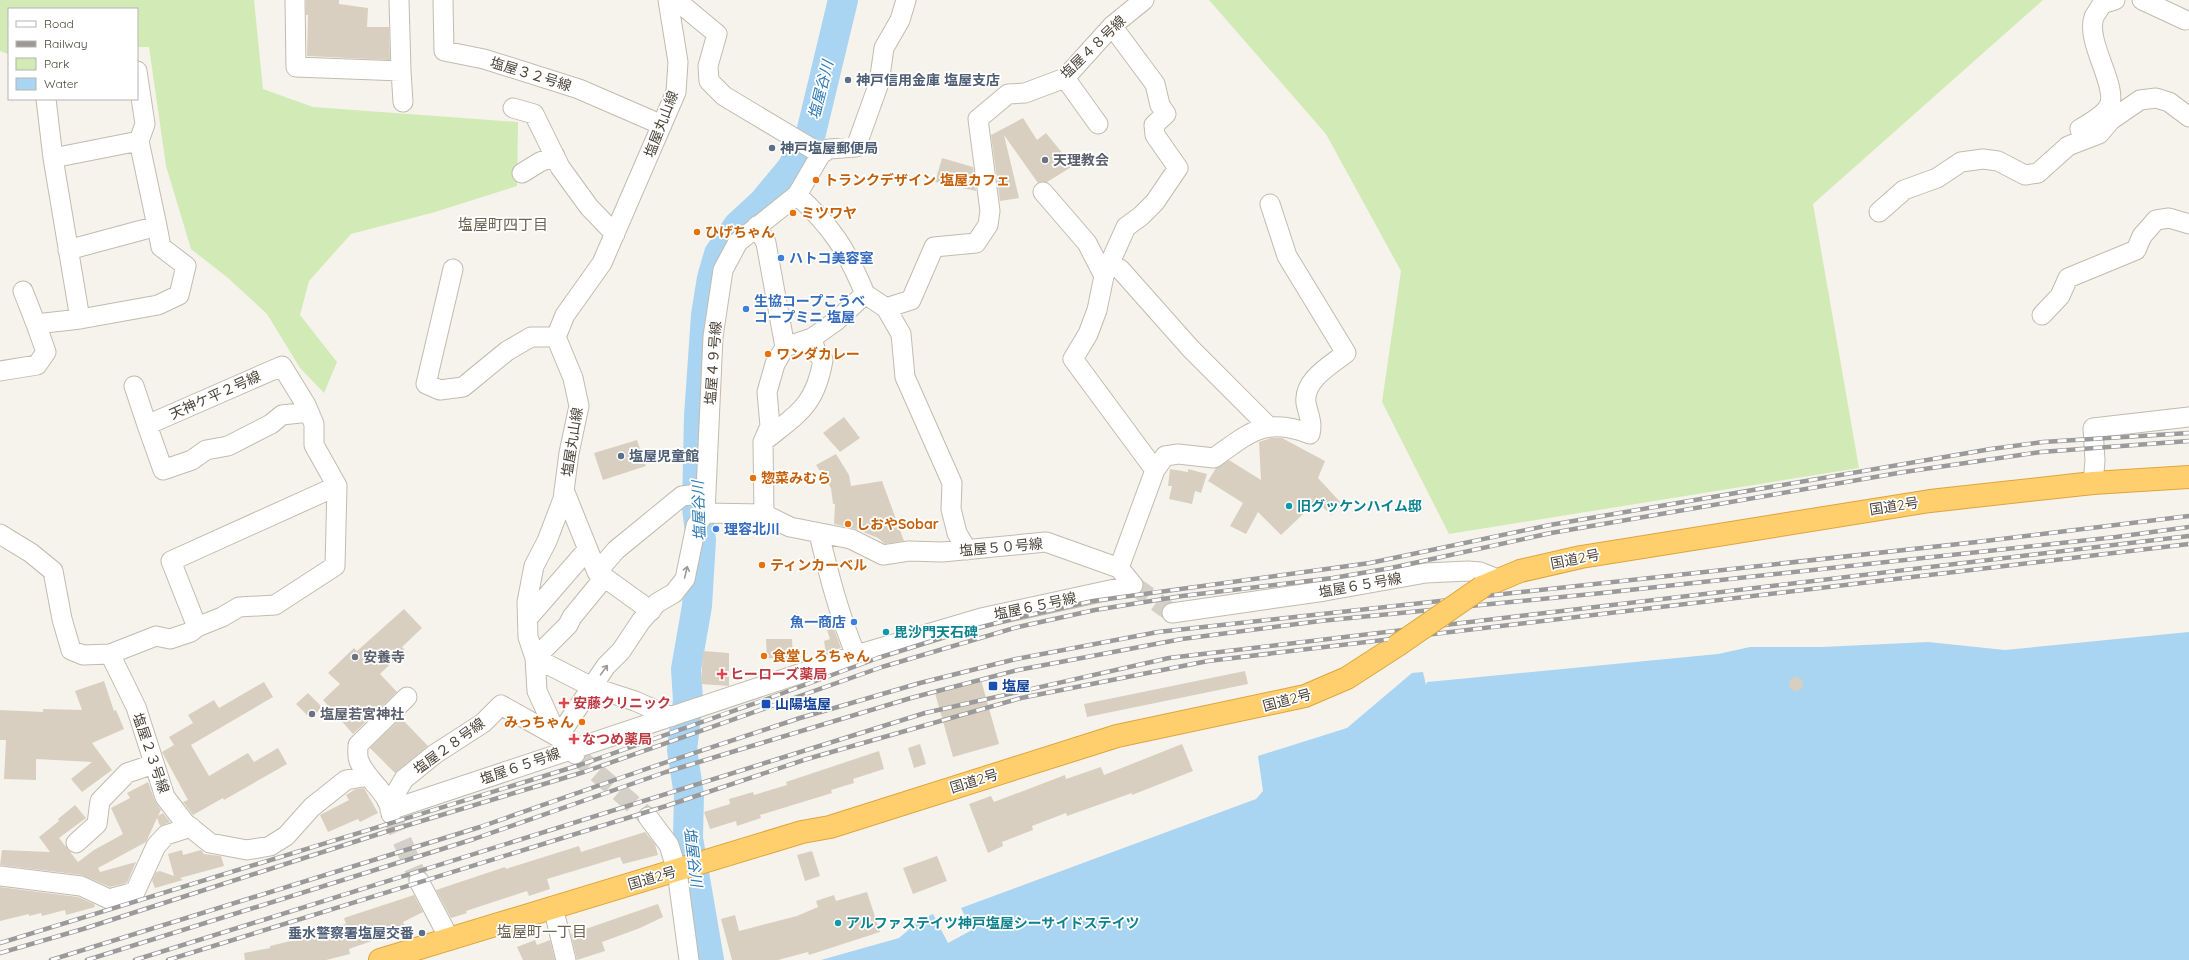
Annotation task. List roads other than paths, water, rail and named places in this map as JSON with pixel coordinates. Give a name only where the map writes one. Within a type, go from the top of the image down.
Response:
[{"type":"highway","name":"国道2号","points":[[387,959],[802,832],[830,827],[1117,736],[1305,696],[1347,678],[1491,583],[1520,571],[1581,557],[1930,501],[2093,483],[2189,477]]},
{"type":"street","points":[[295,0],[296,67],[401,71]]},
{"type":"street","points":[[399,0],[403,102]]},
{"type":"street","name":"塩屋３２号線","points":[[443,0],[444,51],[484,59],[579,89],[662,126]]},
{"type":"street","name":"塩屋丸山線","points":[[568,747],[537,691],[535,658],[528,637],[527,602],[534,566],[547,541],[563,499],[569,452],[579,406],[573,378],[556,337],[565,315],[602,262],[676,92],[678,62],[668,0]]},
{"type":"street","points":[[676,0],[717,34],[708,66],[709,82],[724,96],[818,152],[829,149],[856,147],[879,83],[884,48],[900,20],[906,0]]},
{"type":"street","name":"塩屋４８号線","points":[[886,308],[911,300],[934,248],[976,243],[988,226],[990,211],[978,118],[1008,94],[1026,93],[1065,78],[1112,26],[1144,0]]},
{"type":"street","points":[[2083,140],[2080,129],[2099,116],[2109,106],[2110,93],[2094,40],[2094,18],[2102,4],[2115,0]]},
{"type":"street","points":[[2142,0],[2185,20]]},
{"type":"street","points":[[1112,26],[1155,84],[1160,105],[1166,114],[1154,125],[1155,135],[1178,168],[1155,202],[1141,216],[1126,227],[1112,272],[1088,334],[1073,360],[1155,470]]},
{"type":"street","points":[[36,324],[80,319],[158,305],[179,295],[186,266],[161,247],[139,141],[145,124],[138,78]]},
{"type":"street","points":[[1065,78],[1098,124]]},
{"type":"street","points":[[1879,212],[1904,190],[1937,178],[1961,162],[1983,160],[1998,161],[2025,175],[2038,173],[2068,146],[2099,134],[2111,120],[2140,100],[2156,98],[2169,102],[2189,117]]},
{"type":"street","points":[[46,100],[53,158],[80,319]]},
{"type":"street","points":[[513,108],[534,114],[560,167],[589,207],[615,234]]},
{"type":"street","points":[[53,158],[139,141]]},
{"type":"street","points":[[818,152],[797,195],[820,217],[837,238],[852,264],[865,294],[886,308],[901,334],[905,377],[952,483],[951,509],[957,533],[967,550]]},
{"type":"street","points":[[522,173],[540,162],[555,156]]},
{"type":"street","points":[[1043,192],[1112,272],[1268,426]]},
{"type":"street","name":"塩屋４９号線","points":[[568,747],[592,687],[606,666],[621,651],[657,603],[674,593],[685,579],[701,518],[700,493],[713,338],[723,270],[738,242],[797,195]]},
{"type":"street","points":[[1119,568],[1155,470],[1165,456],[1178,454],[1214,458],[1247,434],[1268,426],[1295,427],[1310,434],[1312,424],[1306,401],[1313,379],[1346,353],[1288,256],[1270,204]]},
{"type":"street","points":[[2042,315],[2060,296],[2068,278],[2136,250],[2142,236],[2156,220],[2169,218],[2189,224]]},
{"type":"street","points":[[68,250],[157,226]]},
{"type":"street","points":[[757,226],[766,243],[785,347],[775,364],[767,392],[770,426],[763,442],[764,514]]},
{"type":"street","points":[[453,269],[426,384],[440,390],[463,387],[507,351],[531,337],[556,337]]},
{"type":"street","points":[[0,372],[36,365],[46,352],[23,291]]},
{"type":"street","points":[[785,347],[812,338],[836,321],[865,294]]},
{"type":"street","points":[[763,442],[795,418],[809,401],[820,381],[823,360],[816,352],[812,338]]},
{"type":"street","name":"天神ケ平２号線","points":[[148,425],[282,366],[309,412]]},
{"type":"street","points":[[0,534],[31,553],[53,572],[62,619],[71,650],[83,655],[110,654],[156,636],[170,639],[191,632],[197,627],[222,617],[239,607],[275,605],[335,566],[337,486],[314,445],[314,424],[309,412],[282,415],[271,424],[228,446],[206,450],[192,460],[163,470],[134,386]]},
{"type":"street","points":[[2093,483],[2093,428],[2189,417]]},
{"type":"street","points":[[197,627],[171,561],[337,486]]},
{"type":"street","points":[[564,490],[587,550],[600,575],[651,611]]},
{"type":"street","points":[[671,717],[635,701],[592,687],[535,658],[568,625],[616,550],[682,496],[700,493]]},
{"type":"street","name":"塩屋５０号線","points":[[701,518],[764,514],[790,527],[819,534],[851,539],[883,555],[909,551],[967,550],[1046,542],[1119,568]]},
{"type":"street","points":[[819,534],[832,590],[844,627],[856,655]]},
{"type":"street","points":[[528,618],[587,550]]},
{"type":"street","name":"塩屋６５号線","points":[[390,809],[568,747],[597,743],[856,655],[981,618],[1133,585],[1119,568]]},
{"type":"street","name":"塩屋６５号線","points":[[1172,613],[1325,591],[1426,573],[1468,571],[1480,572],[1491,583]]},
{"type":"street","name":"塩屋２３号線","points":[[110,654],[136,707],[165,797],[191,827],[210,842],[247,850],[270,846],[286,836],[312,807],[346,780],[368,776]]},
{"type":"street","points":[[390,809],[358,760],[358,745],[408,696]]},
{"type":"street","name":"塩屋２８号線","points":[[390,809],[404,779],[435,754],[483,723],[501,705],[568,747]]},
{"type":"street","points":[[76,843],[97,824],[100,801],[127,773],[154,764]]},
{"type":"street","points":[[648,817],[669,845],[680,870],[689,960]]},
{"type":"street","points":[[0,876],[81,886],[109,899],[135,892],[156,846],[166,835],[191,827]]},
{"type":"street","points":[[419,881],[450,940]]},
{"type":"street","points":[[553,907],[566,960]]},
{"type":"water","points":[[2189,632],[2189,960],[821,960],[899,938],[920,920],[933,914],[948,943],[972,930],[961,908],[1256,799],[1263,791],[1258,756],[1347,728],[1412,673],[1423,672],[1426,685],[1427,682],[1718,654],[1750,647],[1822,647],[1928,642],[2005,650]]},
{"type":"waterway","name":"塩屋谷川","points":[[709,960],[688,838],[689,795],[682,750],[688,700],[686,669],[697,606],[701,540],[697,508],[699,416],[706,315],[712,278],[719,254],[738,226],[763,203],[792,168],[811,133],[843,0]]},
{"type":"tunnel","points":[[1133,585],[1172,613]]},
{"type":"tunnel","points":[[575,754],[648,817]]},
{"type":"tunnel","points":[[391,814],[419,881]]},
{"type":"railway","points":[[0,943],[580,765],[878,658],[951,635],[1016,618],[1093,601],[1370,563],[1550,525],[1991,449],[2043,442],[2189,433]]},
{"type":"railway","points":[[0,953],[83,929],[385,832],[584,772],[882,667],[1018,627],[1095,610],[1182,596],[1333,578],[1391,568],[1551,533],[1904,472],[2041,452],[2189,441]]},
{"type":"railway","points":[[51,960],[480,827],[649,768],[800,718],[920,683],[1016,659],[1158,632],[1977,542],[2189,516]]},
{"type":"railway","points":[[87,960],[474,839],[666,772],[911,698],[1018,670],[1182,639],[1320,621],[1602,593],[2116,537],[2189,527]]},
{"type":"railway","points":[[135,960],[925,713],[1169,658],[2189,536]]},
{"type":"railway","points":[[168,960],[666,806],[807,759],[1021,698],[1208,661],[2189,544]]},
{"type":"place","name":"神戸信用金庫 塩屋支店","points":[[848,80]]},
{"type":"place","name":"神戸塩屋郵便局","points":[[772,148]]},
{"type":"place","name":"天理教会","points":[[1045,160]]},
{"type":"place","name":"トランクデザイン 塩屋カフェ","points":[[816,180]]},
{"type":"place","name":"ミツワヤ","points":[[793,213]]},
{"type":"place","name":"ひげちゃん","points":[[697,232]]},
{"type":"place","name":"ハトコ美容室","points":[[781,258]]},
{"type":"place","name":"生協コープこうべ コープミニ 塩屋","points":[[746,309]]},
{"type":"place","name":"ワンダカレー","points":[[768,354]]},
{"type":"place","name":"塩屋児童館","points":[[621,456]]},
{"type":"place","name":"惣菜みむら","points":[[753,478]]},
{"type":"place","name":"旧グッケンハイム邸","points":[[1289,506]]},
{"type":"place","name":"しおやSobar","points":[[848,524]]},
{"type":"place","name":"理容北川","points":[[716,529]]},
{"type":"place","name":"ティンカーベル","points":[[762,565]]},
{"type":"place","name":"魚一商店","points":[[854,622]]},
{"type":"place","name":"毘沙門天石碑","points":[[886,632]]},
{"type":"place","name":"食堂しろちゃん","points":[[764,656]]},
{"type":"place","name":"安養寺","points":[[355,657]]},
{"type":"place","name":"ヒーローズ薬局","points":[[722,674]]},
{"type":"place","name":"塩屋","points":[[993,686]]},
{"type":"place","name":"安藤クリニック","points":[[564,703]]},
{"type":"place","name":"山陽塩屋","points":[[766,704]]},
{"type":"place","name":"塩屋若宮神社","points":[[312,714]]},
{"type":"place","name":"みっちゃん","points":[[582,722]]},
{"type":"place","name":"なつめ薬局","points":[[574,739]]},
{"type":"place","name":"アルファステイツ神戸塩屋シーサイドステイツ","points":[[838,923]]},
{"type":"place","name":"垂水警察署塩屋交番","points":[[422,933]]},
{"type":"district","name":"塩屋町四丁目","points":[[503,225]]},
{"type":"district","name":"塩屋町一丁目","points":[[542,932]]}]
